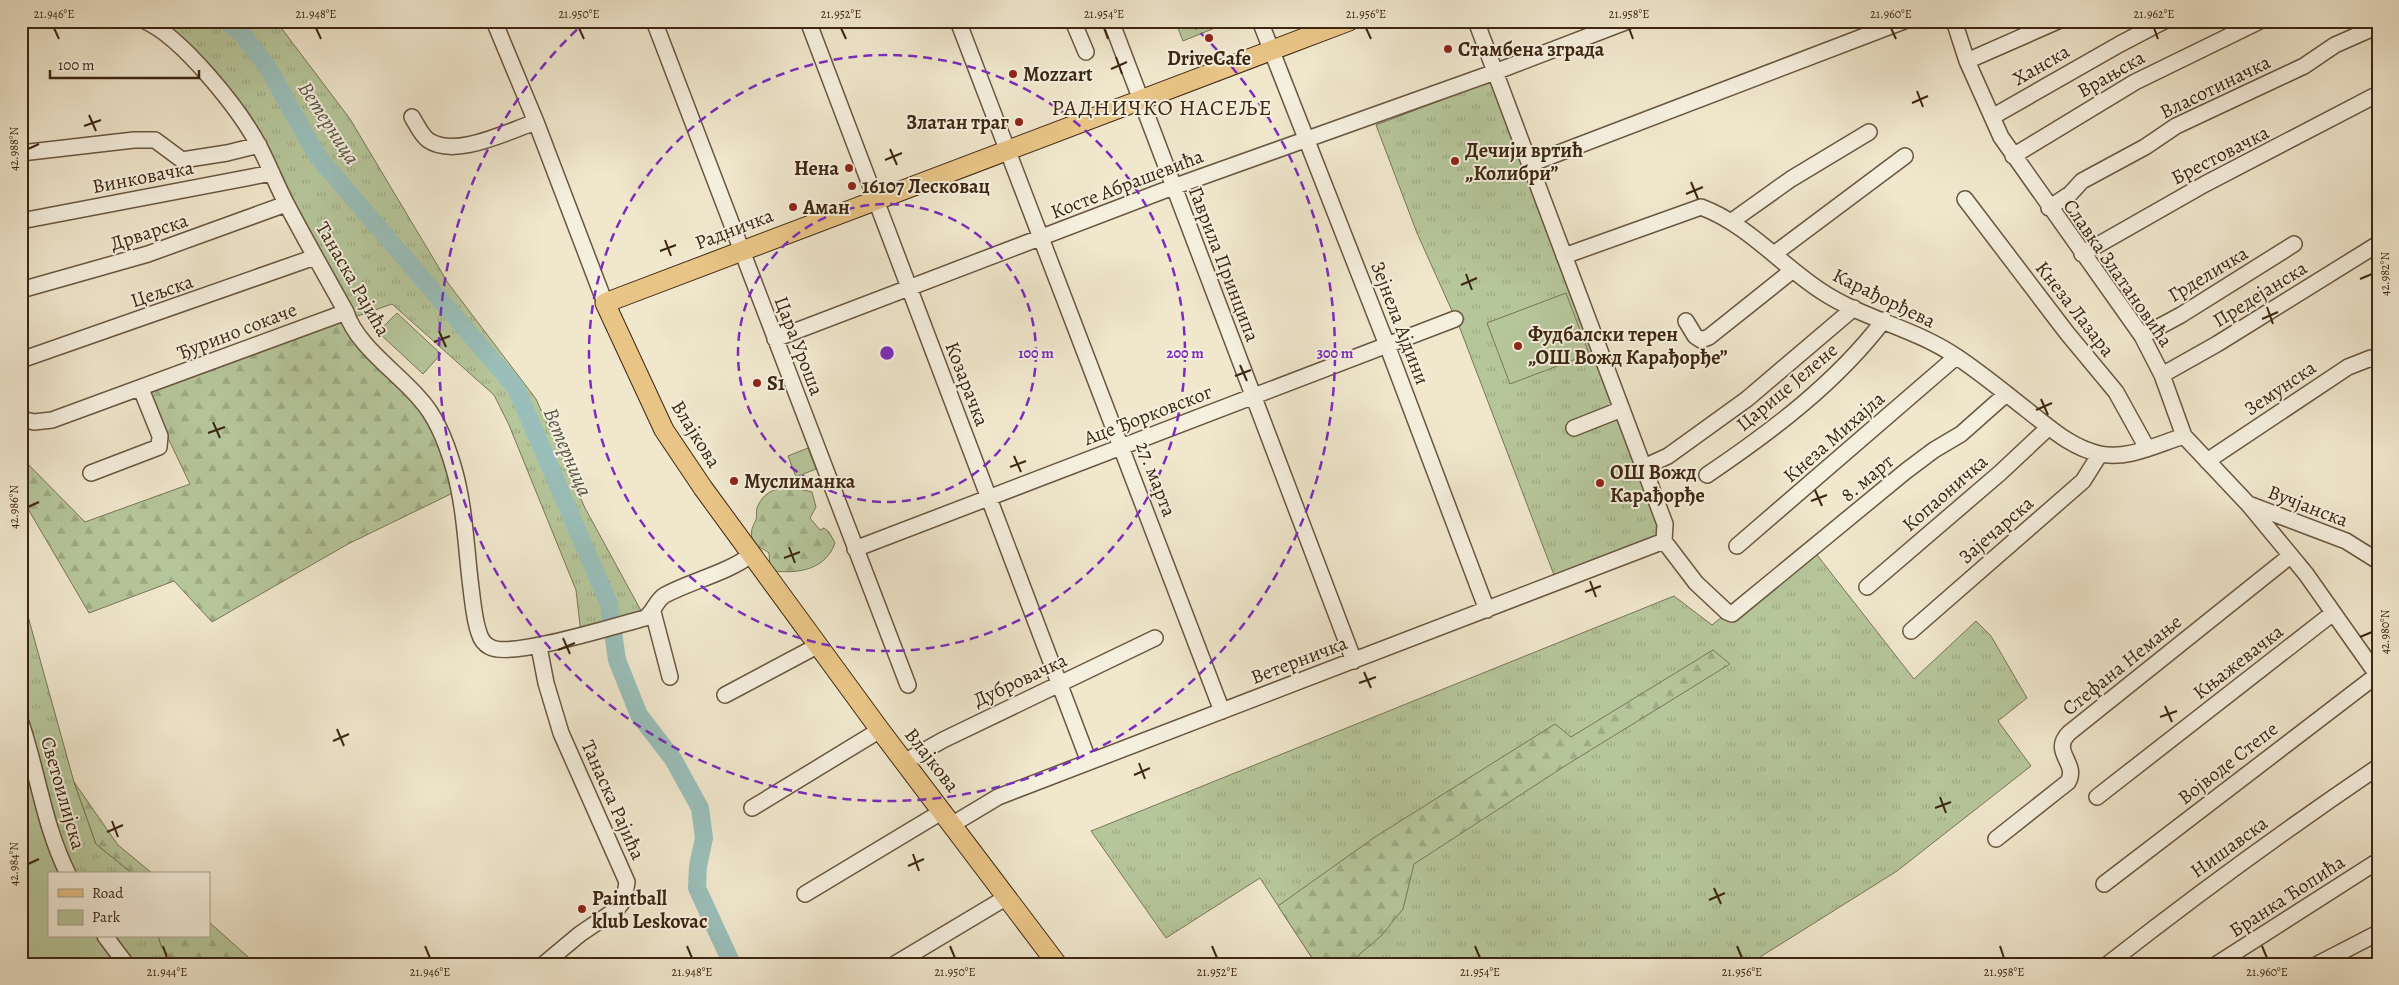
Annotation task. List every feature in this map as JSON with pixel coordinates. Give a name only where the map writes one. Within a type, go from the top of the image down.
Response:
[{"type":"main road","name":"Радничка","points":[[605,303],[1006,150],[1202,79],[1349,21]]},
{"type":"main road","name":"Влајкова","points":[[605,303],[631,364],[664,430],[751,556],[817,646],[1057,964]]},
{"type":"street","name":"Танаска Рајића","points":[[145,21],[157,26],[185,51],[230,103],[259,145],[286,204],[346,312],[348,319],[372,352],[426,407],[454,467],[459,490],[475,616],[481,640],[495,650],[538,647],[649,615]]},
{"type":"street","name":"Цара Уроша","points":[[654,21],[740,251],[908,685]]},
{"type":"street","name":"Козарачка","points":[[808,21],[1089,762]]},
{"type":"street","name":"27. марта","points":[[958,21],[1222,710]]},
{"type":"street","points":[[1073,21],[1086,52]]},
{"type":"street","name":"Гаврила Принципа","points":[[1110,21],[1354,661]]},
{"type":"street","name":"Зејнела Ајдини","points":[[1260,21],[1273,50],[1387,345],[1487,610]]},
{"type":"street","points":[[1476,21],[1665,524],[1664,541]]},
{"type":"street","name":"Косте Абрашевића","points":[[775,339],[1173,187],[1495,72],[1628,21]]},
{"type":"street","points":[[1530,164],[1886,24],[1904,21]]},
{"type":"street","name":"Славка Златановића","points":[[1954,21],[1967,61],[1992,117],[2013,156],[2142,336],[2162,375],[2184,436],[2249,505],[2290,556],[2378,676]]},
{"type":"street","points":[[1967,61],[2058,21]]},
{"type":"street","name":"Ханска","points":[[1992,117],[2164,21]]},
{"type":"street","name":"Врањска","points":[[2013,156],[2135,82],[2260,21]]},
{"type":"street","name":"Влајкова","points":[[497,22],[605,303]]},
{"type":"street","name":"Власотиначка","points":[[2049,208],[2070,194],[2082,181],[2145,147],[2176,126],[2304,66],[2335,45],[2378,26]]},
{"type":"street","name":"Брестовачка","points":[[2082,254],[2198,188],[2378,94]]},
{"type":"street","points":[[412,117],[420,131],[429,141],[452,148],[476,143],[536,122]]},
{"type":"street","points":[[1732,221],[1791,179],[1869,132]]},
{"type":"street","points":[[21,153],[134,140],[155,140],[182,160],[227,153],[259,145]]},
{"type":"street","points":[[1774,254],[1905,156]]},
{"type":"street","name":"Винковачка","points":[[21,222],[272,173]]},
{"type":"street","name":"Кнеза Лазара","points":[[1965,198],[2067,333],[2116,392],[2147,448]]},
{"type":"street","name":"Дрварска","points":[[21,290],[148,254],[286,204]]},
{"type":"street","name":"Карађорђева","points":[[1564,256],[1701,207],[1732,221],[1821,291],[1854,308],[1904,328],[1956,357],[2048,428],[2083,450],[2100,454],[2123,455],[2184,436]]},
{"type":"street","name":"Грделичка","points":[[2142,336],[2181,315],[2294,244]]},
{"type":"street","name":"Предејанска","points":[[2162,375],[2225,339],[2378,244]]},
{"type":"street","name":"Цељска","points":[[21,360],[315,257]]},
{"type":"street","points":[[1686,320],[1695,336],[1701,340],[1709,337],[1793,270]]},
{"type":"street","points":[[1644,467],[1668,456],[1740,404],[1854,308]]},
{"type":"street","name":"Ђурино сокаче","points":[[21,419],[34,422],[52,420],[142,389],[346,312]]},
{"type":"street","name":"Аце Ђорковског","points":[[855,549],[1455,319]]},
{"type":"street","name":"Царице Јелене","points":[[1707,475],[1744,450],[1824,386],[1851,361],[1884,320]]},
{"type":"street","name":"Кнеза Михајла","points":[[1737,546],[1956,357]]},
{"type":"street","name":"Земунска","points":[[2207,461],[2348,367],[2371,358],[2377,359]]},
{"type":"street","points":[[91,474],[159,447],[160,436],[142,389]]},
{"type":"street","name":"8. март","points":[[1664,541],[1696,583],[1727,612],[1732,614],[1906,471],[1934,450],[1961,434],[2005,395]]},
{"type":"street","points":[[1574,428],[1622,408]]},
{"type":"street","name":"Копаоничка","points":[[1867,587],[2000,473],[2048,428]]},
{"type":"street","name":"Зајечарска","points":[[1911,631],[2082,481],[2092,470],[2100,454]]},
{"type":"street","name":"Вучјанска","points":[[2249,505],[2346,541],[2378,561]]},
{"type":"street","name":"Ветерничка","points":[[805,894],[948,818],[998,797],[1664,541]]},
{"type":"street","points":[[670,677],[649,615],[663,596],[734,567],[751,556]]},
{"type":"street","name":"Стефана Немање","points":[[1996,839],[2068,782],[2071,772],[2062,747],[2064,738],[2069,733],[2290,556]]},
{"type":"street","name":"Књажевачка","points":[[2097,798],[2333,613]]},
{"type":"street","name":"Дубровачка","points":[[904,762],[943,740],[1155,638]]},
{"type":"street","points":[[725,695],[817,646]]},
{"type":"street","name":"Танаска Рајића","points":[[538,647],[546,683],[561,733],[627,882],[624,900],[617,909],[580,934],[544,964]]},
{"type":"street","name":"Војводе Степе","points":[[2104,884],[2378,676]]},
{"type":"street","name":"Светоилијска","points":[[21,723],[34,761],[50,832],[67,872]]},
{"type":"street","points":[[752,808],[880,730]]},
{"type":"street","name":"Нишавска","points":[[2108,964],[2225,875],[2378,767]]},
{"type":"street","name":"Бранка Ћопића","points":[[2217,964],[2378,861]]},
{"type":"street","points":[[895,964],[1007,897]]},
{"type":"street","points":[[2318,964],[2378,933]]},
{"type":"street","points":[[106,938],[126,964]]},
{"type":"green space","points":[[145,21],[276,21],[350,119],[448,283],[536,399],[585,508],[645,618],[581,634],[576,590],[509,425],[494,395],[392,304],[349,319],[230,103]]},
{"type":"green space","points":[[1175,21],[1220,21],[1222,25],[1183,41]]},
{"type":"green space","points":[[1491,81],[1659,525],[1657,534],[1654,537],[1554,575],[1461,331],[1417,233],[1376,125]]},
{"type":"green space","points":[[1566,293],[1589,354],[1510,384],[1487,323]]},
{"type":"green space","points":[[397,313],[441,354],[423,374],[378,332]]},
{"type":"green space","points":[[349,319],[418,396],[459,490],[348,544],[212,622],[174,581],[89,613],[21,497],[21,457],[85,522],[190,484],[146,392]]},
{"type":"green space","points":[[808,448],[816,469],[796,477],[788,456]]},
{"type":"green space","points":[[787,486],[812,492],[816,507],[810,518],[820,530],[824,528],[829,532],[835,543],[831,552],[818,564],[793,572],[774,571],[770,567],[769,553],[754,543],[751,535],[759,503],[773,491]]},
{"type":"green space","points":[[1810,546],[1914,679],[1976,621],[1991,636],[2027,698],[1998,721],[2031,766],[1897,871],[1749,964],[1316,964],[1260,878],[1166,938],[1091,831],[1674,596],[1712,625]]},
{"type":"green space","points":[[21,591],[74,782],[96,844],[131,872],[67,872],[21,723]]},
{"type":"green space","points":[[1713,650],[1730,664],[1568,764],[1414,864],[1403,909],[1381,936],[1354,959],[1364,964],[1316,964],[1278,906],[1375,837],[1555,724],[1571,737]]},
{"type":"green space","points":[[21,723],[67,872],[48,872],[48,938],[106,938],[126,964],[21,964]]},
{"type":"green space","points":[[74,782],[118,845],[151,872],[131,872],[96,844]]},
{"type":"green space","points":[[210,923],[256,964],[177,964],[162,948],[159,938],[210,938]]},
{"type":"green space","points":[[106,938],[159,938],[162,948],[177,964],[126,964]]},
{"type":"waterway","name":"Ветерница","points":[[226,21],[244,36],[268,68],[318,157],[516,388],[609,604],[617,660],[639,715],[673,759],[700,808],[704,838],[698,866],[697,888],[732,964]]},
{"type":"place","name":"DriveCafe","points":[[1209,38]]},
{"type":"place","name":"Стамбена зграда","points":[[1448,49]]},
{"type":"place","name":"Mozzart","points":[[1013,74]]},
{"type":"place","name":"Златан траг","points":[[1019,122]]},
{"type":"place","name":"Дечији вртић „Колибри”","points":[[1455,161]]},
{"type":"place","name":"Нена","points":[[849,168]]},
{"type":"place","name":"16107 Лесковац","points":[[852,186]]},
{"type":"place","name":"Аман","points":[[793,207]]},
{"type":"place","name":"Фудбалски терен „ОШ Вожд Карађорђе”","points":[[1518,346]]},
{"type":"place","name":"S1","points":[[757,383]]},
{"type":"place","name":"Муслиманка","points":[[734,481]]},
{"type":"place","name":"ОШ Вожд Карађорђе","points":[[1600,483]]},
{"type":"place","name":"Paintball klub Leskovac","points":[[582,909]]},
{"type":"district","name":"РАДНИЧКО НАСЕЉЕ","points":[[1162,108]]}]
